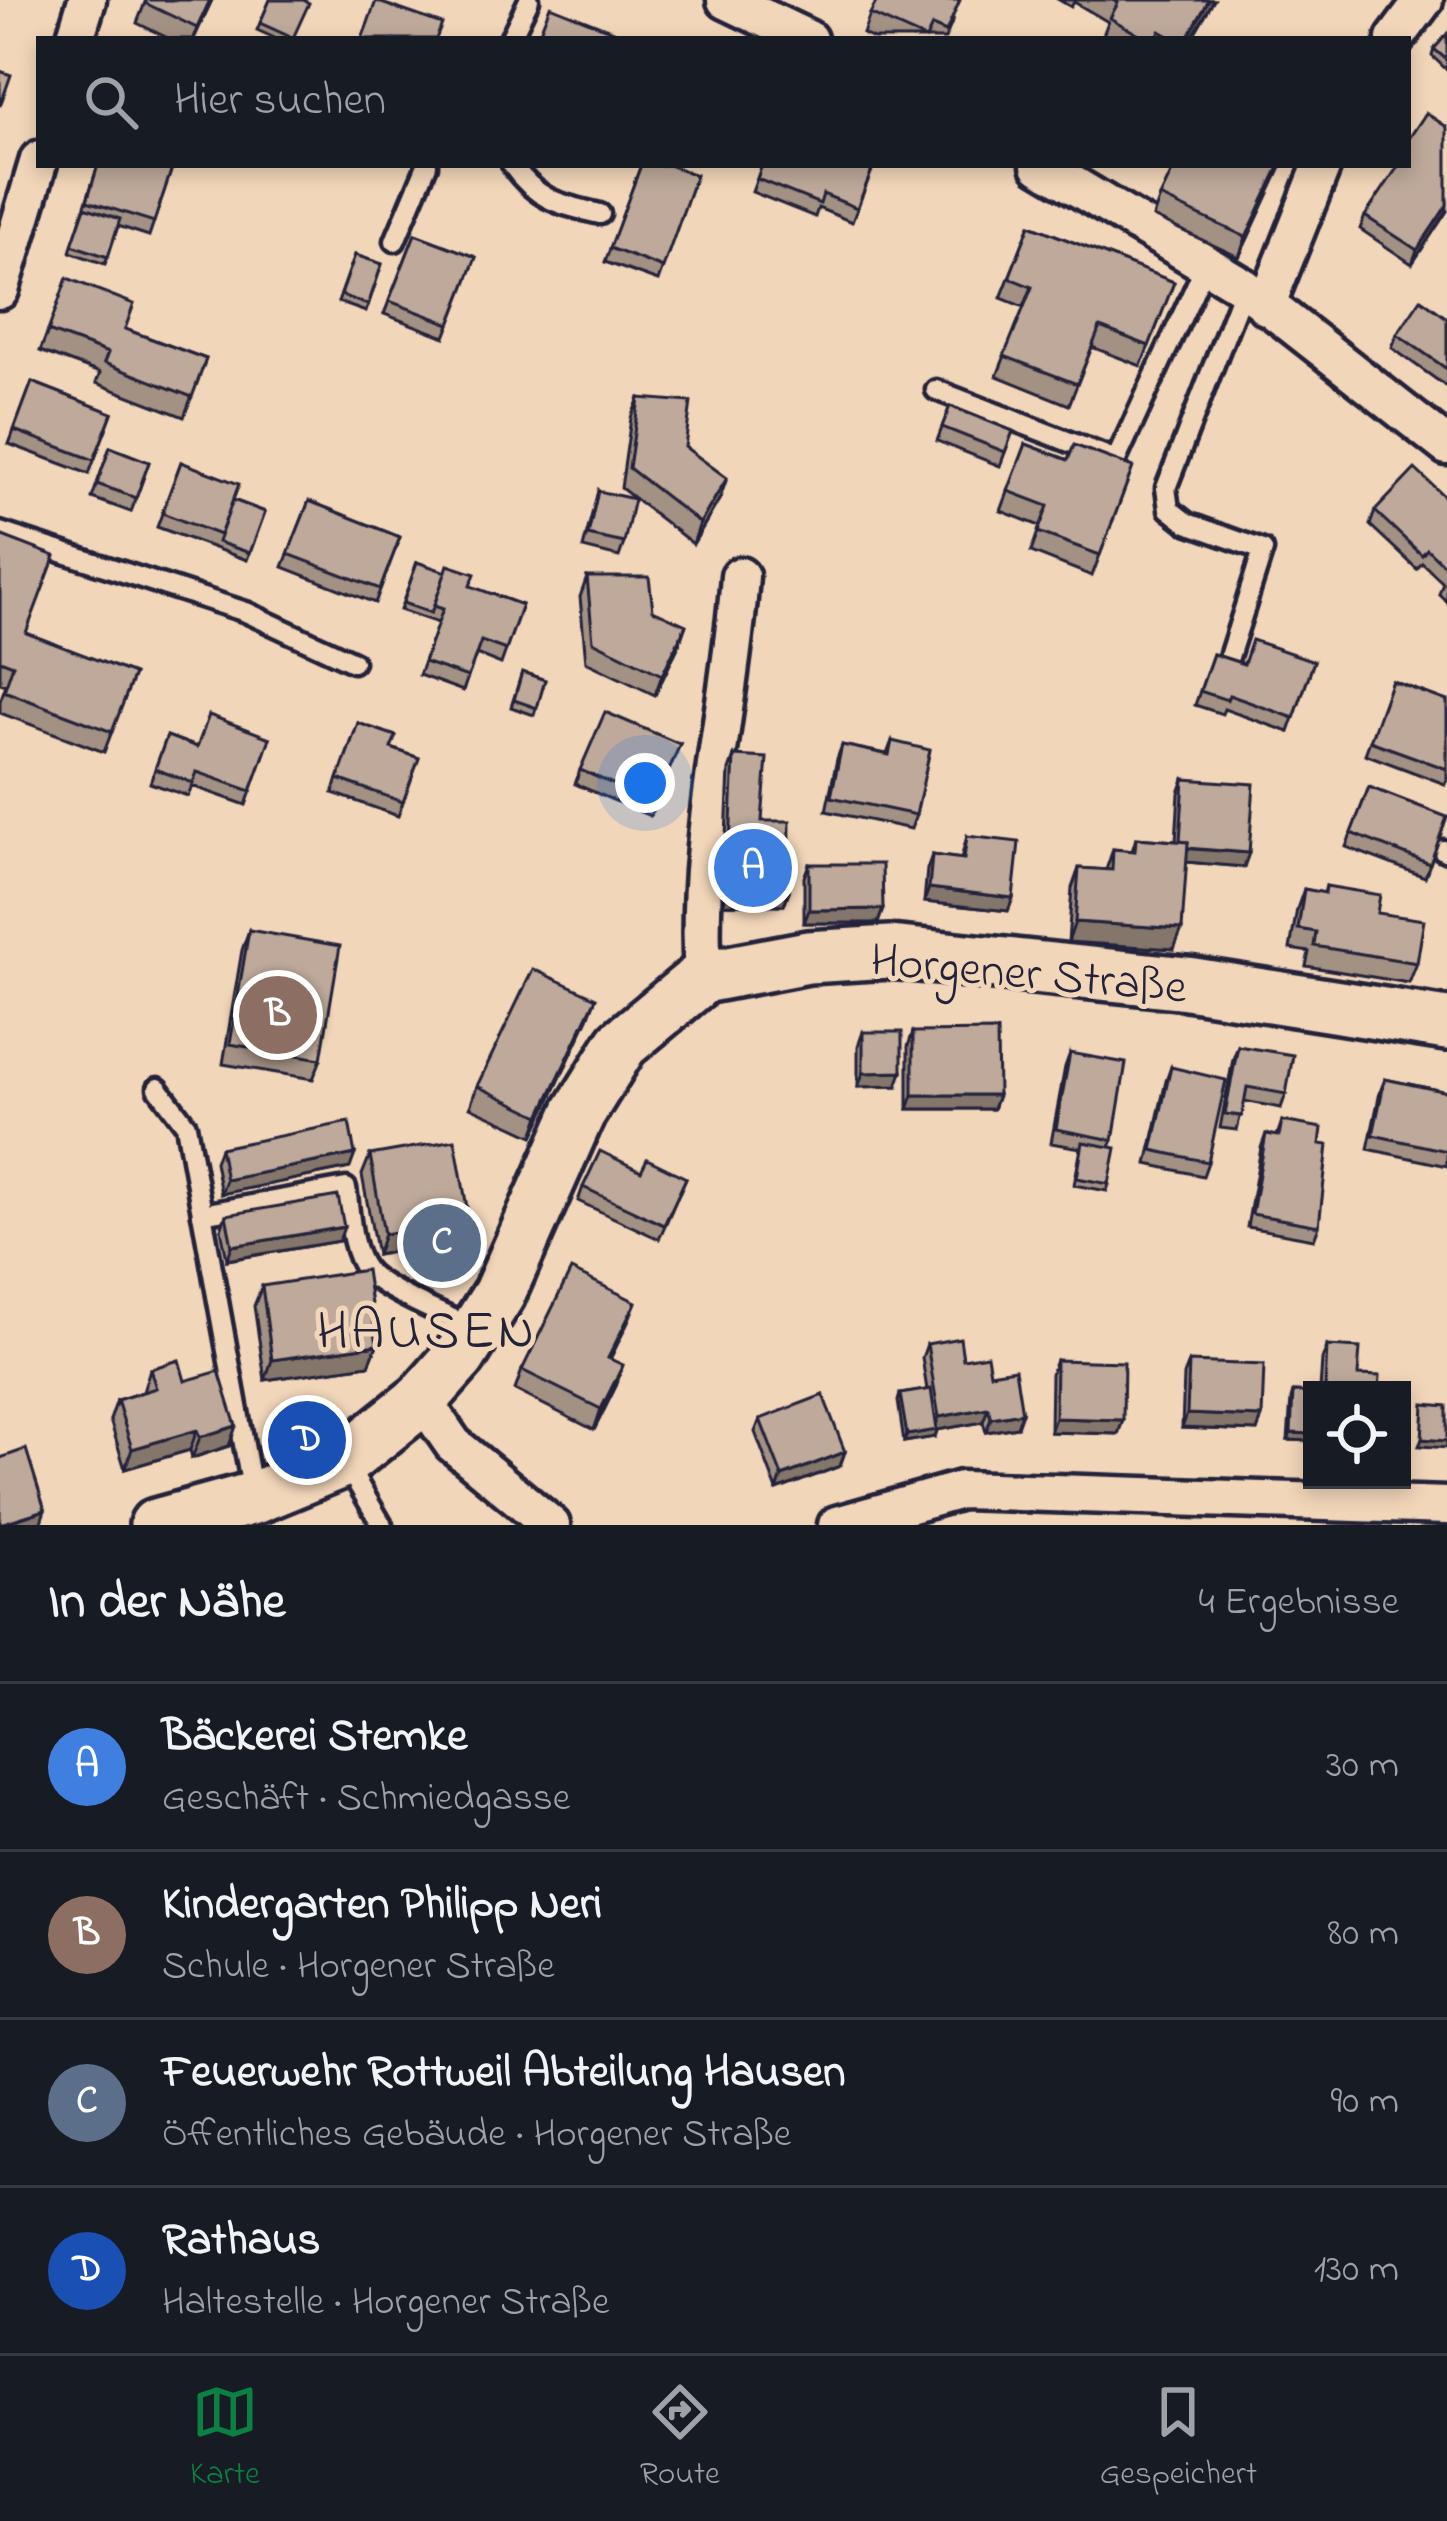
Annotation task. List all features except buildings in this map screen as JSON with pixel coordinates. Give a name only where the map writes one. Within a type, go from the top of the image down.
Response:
[{"type":"main road","name":"Horgener Straße","points":[[157,1525],[254,1498],[344,1461],[422,1400],[478,1330],[499,1294],[579,1113],[622,1044],[703,977],[808,958],[890,952],[1186,983],[1447,1024]]},
{"type":"street","points":[[76,36],[87,0]]},
{"type":"street","points":[[726,0],[802,36]]},
{"type":"street","points":[[1397,36],[1424,0]]},
{"type":"street","points":[[0,288],[37,168]]},
{"type":"street","points":[[1045,168],[1255,296],[1447,446]]},
{"type":"street","points":[[1255,296],[1320,168]]},
{"type":"street","points":[[703,977],[704,848],[740,576]]},
{"type":"street","points":[[422,1400],[453,1444],[551,1525]]},
{"type":"street","points":[[837,1525],[961,1508],[1447,1506]]},
{"type":"lane","points":[[511,36],[529,0]]},
{"type":"lane","points":[[395,242],[426,168]]},
{"type":"lane","points":[[514,168],[548,201],[600,214]]},
{"type":"lane","points":[[936,390],[1116,460],[1206,264]]},
{"type":"lane","points":[[1226,663],[1263,550],[1187,523],[1169,509],[1166,488],[1255,296]]},
{"type":"lane","points":[[0,532],[246,612],[353,662]]},
{"type":"lane","points":[[158,1088],[186,1125],[254,1498]]},
{"type":"lane","points":[[202,1214],[346,1188],[355,1242],[366,1271],[478,1330]]},
{"type":"lane","points":[[344,1461],[382,1525]]},
{"type":"place","name":"Bäckerei Stemke","points":[[753,868]]},
{"type":"place","name":"Kindergarten Philipp Neri","points":[[278,1015]]},
{"type":"place","name":"Feuerwehr Rottweil Abteilung Hausen","points":[[442,1243]]},
{"type":"place","name":"Rathaus","points":[[307,1440]]},
{"type":"district","name":"HAUSEN","points":[[427,1328]]}]
